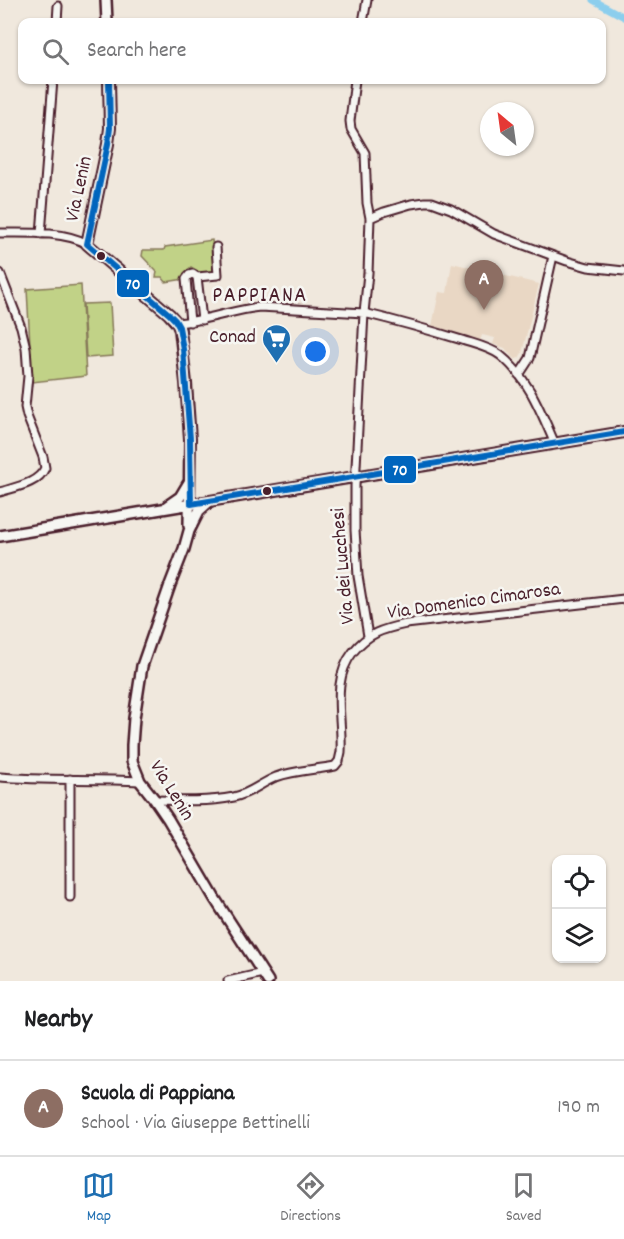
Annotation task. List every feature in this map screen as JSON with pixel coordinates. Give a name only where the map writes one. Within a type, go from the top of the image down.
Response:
[{"type":"street","points":[[106,0],[107,18]]},
{"type":"street","points":[[364,18],[367,0]]},
{"type":"street","points":[[57,18],[58,6]]},
{"type":"street","points":[[41,234],[52,84]]},
{"type":"street","name":"Via Lenin","points":[[109,84],[108,144],[87,244],[169,314],[180,330],[190,439],[189,531]]},
{"type":"street","name":"Via dei Lucchesi","points":[[355,84],[350,121],[351,129],[365,153],[367,203],[370,218],[355,486],[358,576],[368,636]]},
{"type":"street","points":[[370,218],[411,204],[432,202],[451,209],[494,234],[554,256],[588,267],[624,271]]},
{"type":"street","points":[[0,233],[74,238],[87,244]]},
{"type":"street","points":[[190,322],[186,279],[193,274],[197,277],[218,275],[216,247]]},
{"type":"street","points":[[519,375],[530,358],[554,256]]},
{"type":"street","points":[[0,273],[21,327],[26,348],[28,376],[25,407],[45,464],[39,477],[0,492]]},
{"type":"street","points":[[197,277],[202,320]]},
{"type":"street","points":[[177,323],[260,307],[364,313],[425,328],[498,353],[519,375],[542,411],[555,444]]},
{"type":"street","points":[[0,536],[624,432]]},
{"type":"street","points":[[190,480],[200,496],[211,500]]},
{"type":"street","points":[[165,508],[180,496],[190,480]]},
{"type":"street","name":"Via Lenin","points":[[211,500],[199,511],[189,531],[140,675],[132,753],[134,767],[141,781],[265,977]]},
{"type":"street","points":[[165,508],[182,515],[189,531]]},
{"type":"street","name":"Via Domenico Cimarosa","points":[[155,800],[196,801],[234,797],[248,793],[284,774],[338,764],[342,742],[339,706],[340,676],[346,662],[368,636],[406,624],[624,599]]},
{"type":"street","points":[[0,777],[141,781]]},
{"type":"street","points":[[69,779],[70,897]]},
{"type":"street","points":[[228,981],[265,977]]},
{"type":"shaded area","points":[[452,263],[539,284],[519,358],[513,358],[505,348],[493,344],[495,338],[482,335],[480,341],[432,326],[439,292],[447,293]]},
{"type":"green space","points":[[212,240],[215,273],[202,274],[191,267],[184,273],[184,279],[166,282],[162,277],[156,277],[157,272],[142,256],[143,250],[164,250],[165,247]]},
{"type":"green space","points":[[81,285],[86,376],[32,382],[27,289]]},
{"type":"green space","points":[[110,303],[113,356],[86,358],[83,304]]},
{"type":"waterway","points":[[593,0],[624,17]]},
{"type":"transit line","name":"70","points":[[109,84],[108,144],[87,244],[169,314],[179,327],[183,349],[190,439],[191,504],[624,432]]},
{"type":"place","name":"Scuola di Pappiana","points":[[484,310]]},
{"type":"place","name":"Conad","points":[[277,364]]},
{"type":"district","name":"PAPPIANA","points":[[260,296]]}]
